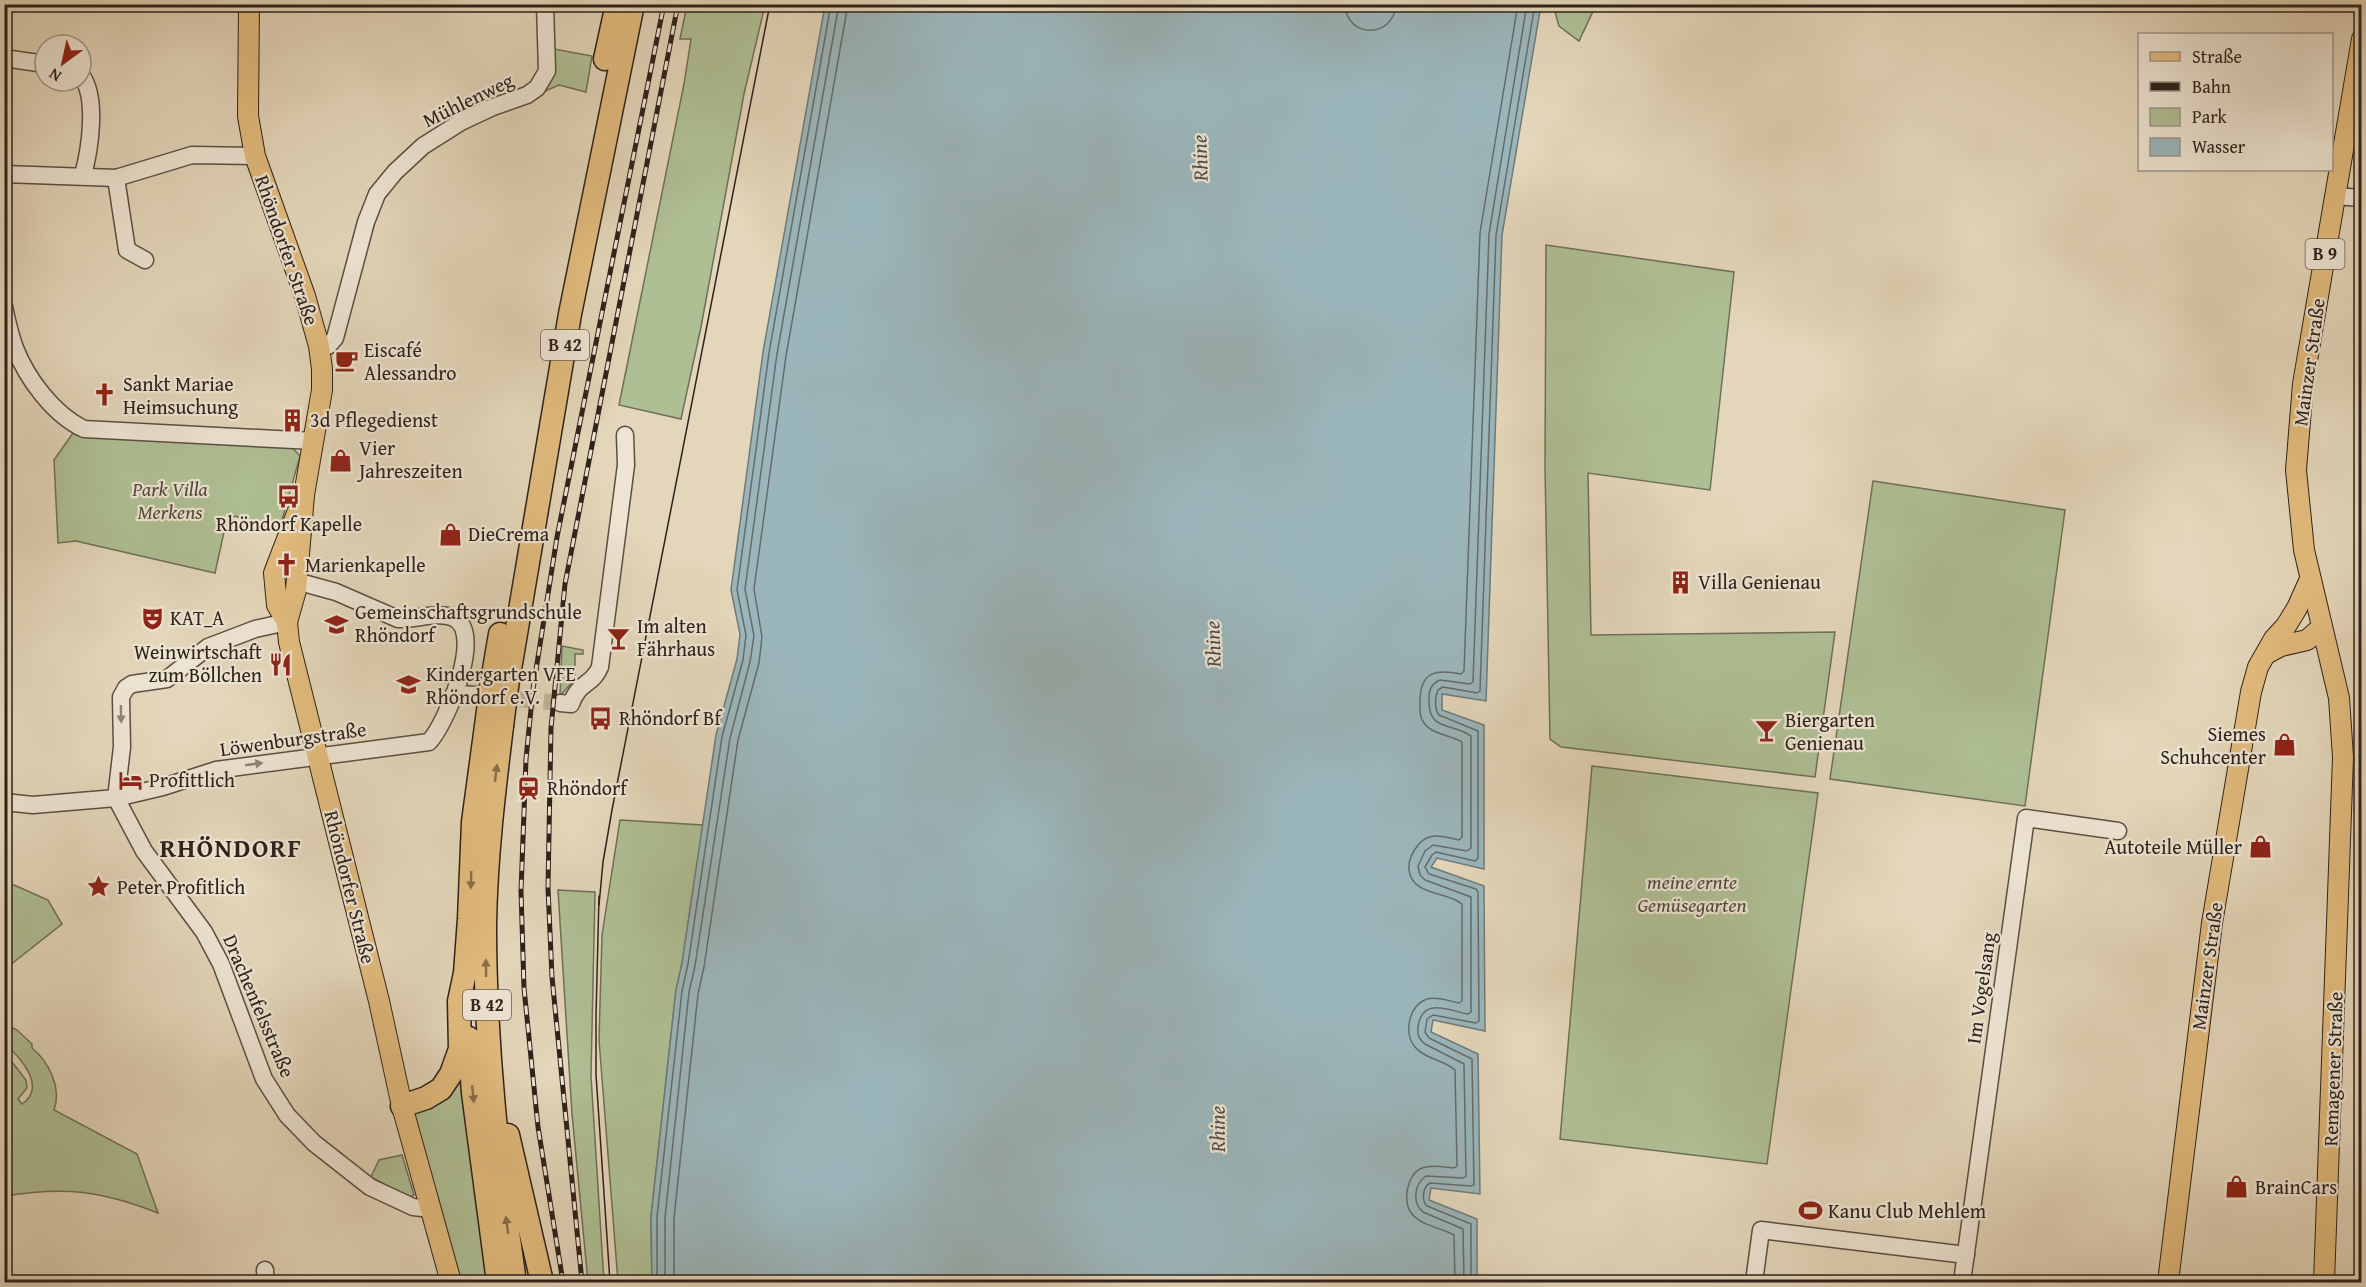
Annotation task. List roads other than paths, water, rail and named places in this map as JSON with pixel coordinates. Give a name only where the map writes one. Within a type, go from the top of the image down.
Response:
[{"type":"highway","name":"B 42","points":[[515,1282],[500,1181],[488,1038],[485,924],[494,726],[492,689],[545,374],[616,4]]},
{"type":"highway","name":"B 42","points":[[492,689],[633,4]]},
{"type":"highway","name":"B 42","points":[[494,726],[473,822],[465,973],[473,1093],[498,1282]]},
{"type":"highway","name":"B 42","points":[[402,1106],[426,1098],[441,1089],[451,1074],[460,1049],[459,1001],[465,973]]},
{"type":"highway","name":"B 42","points":[[488,1038],[542,1282]]},
{"type":"main road","name":"Rhöndorfer Straße","points":[[249,4],[248,116],[255,156],[305,296],[319,346],[322,369],[322,390],[304,495],[296,586],[287,622],[289,642],[379,1000],[402,1106],[451,1282]]},
{"type":"main road","name":"Mainzer Straße","points":[[2322,627],[2310,579],[2300,520],[2296,470],[2298,427],[2303,384],[2361,39]]},
{"type":"main road","name":"Rhöndorfer Straße","points":[[287,622],[277,605],[274,573],[304,495]]},
{"type":"main road","name":"Mainzer Straße","points":[[2168,1282],[2212,923],[2251,692],[2257,670],[2274,639],[2286,626],[2310,579]]},
{"type":"main road","points":[[275,591],[285,597],[292,594],[296,586]]},
{"type":"main road","points":[[2286,626],[2304,623],[2322,627]]},
{"type":"main road","points":[[2266,654],[2281,646],[2307,640],[2322,627]]},
{"type":"main road","name":"Remagener Straße","points":[[2322,627],[2339,698],[2343,757],[2324,1282]]},
{"type":"main road","name":"Remagener Straße","points":[[2327,1225],[2333,1282]]},
{"type":"street","name":"Mühlenweg","points":[[319,346],[328,346],[335,338],[366,222],[377,194],[395,172],[423,146],[461,122],[526,95],[537,88],[547,70],[545,4]]},
{"type":"street","points":[[4,58],[33,62]]},
{"type":"street","points":[[83,175],[87,160],[91,100],[88,93]]},
{"type":"street","points":[[4,174],[83,175],[98,179],[116,178],[192,154],[255,156]]},
{"type":"street","points":[[116,178],[127,250],[146,260]]},
{"type":"street","points":[[2334,196],[2361,198]]},
{"type":"street","points":[[4,307],[10,350],[54,406],[70,421],[84,429],[314,441]]},
{"type":"street","points":[[560,703],[571,704],[580,686],[594,679],[600,667],[626,465],[625,435]]},
{"type":"street","points":[[296,586],[336,592],[398,619],[442,615],[453,618],[464,629],[467,640],[454,694],[492,689]]},
{"type":"street","points":[[116,798],[122,747],[121,697],[126,688],[132,684],[167,679],[214,644],[255,629],[287,622]]},
{"type":"street","name":"Löwenburgstraße","points":[[4,802],[33,805],[116,798],[163,787],[216,770],[429,742],[436,733],[454,694]]},
{"type":"street","name":"Drachenfelsstraße","points":[[116,798],[144,851],[204,932],[221,964],[261,1071],[287,1115],[314,1143],[370,1187],[413,1207],[432,1209]]},
{"type":"street","name":"Im Vogelsang","points":[[1962,1282],[2026,818],[2118,831]]},
{"type":"street","points":[[1754,1282],[1761,1230],[1966,1255]]},
{"type":"water","name":"Rhine","points":[[1364,4],[1370,9],[1375,4],[1541,5],[1502,235],[1486,701],[1442,694],[1442,710],[1484,725],[1484,869],[1437,858],[1431,867],[1484,886],[1485,1031],[1433,1020],[1431,1032],[1478,1054],[1480,1194],[1431,1188],[1429,1200],[1477,1219],[1477,1282],[652,1282],[651,1217],[676,990],[716,735],[737,659],[740,634],[731,590],[763,352],[825,5]]},
{"type":"tunnel","points":[[496,697],[560,703]]},
{"type":"tram line","points":[[599,905],[603,862],[612,810],[770,4]]},
{"type":"tram line","points":[[599,896],[596,1075],[610,1282]]},
{"type":"railway","points":[[563,1282],[538,1127],[524,988],[521,891],[526,759],[533,689],[557,537],[664,4]]},
{"type":"railway","points":[[582,1282],[552,977],[548,888],[551,728],[565,584],[678,4]]},
{"type":"place","name":"Eiscafé Alessandro","points":[[346,361]]},
{"type":"place","name":"Sankt Mariae Heimsuchung","points":[[105,395]]},
{"type":"place","name":"3d Pflegedienst","points":[[292,420]]},
{"type":"place","name":"Vier Jahreszeiten","points":[[341,460]]},
{"type":"place","name":"Rhöndorf Kapelle","points":[[289,496]]},
{"type":"place","name":"DieCrema","points":[[450,534]]},
{"type":"place","name":"Marienkapelle","points":[[287,565]]},
{"type":"place","name":"Villa Genienau","points":[[1680,582]]},
{"type":"place","name":"KAT_A","points":[[152,618]]},
{"type":"place","name":"Gemeinschaftsgrundschule Rhöndorf","points":[[337,624]]},
{"type":"place","name":"Im alten Fährhaus","points":[[619,638]]},
{"type":"place","name":"Weinwirtschaft zum Böllchen","points":[[280,664]]},
{"type":"place","name":"Kindergarten VFE Rhöndorf e.V.","points":[[408,685]]},
{"type":"place","name":"Rhöndorf Bf","points":[[601,718]]},
{"type":"place","name":"Biergarten Genienau","points":[[1767,731]]},
{"type":"place","name":"Siemes Schuhcenter","points":[[2284,745]]},
{"type":"place","name":"Profittlich","points":[[131,780]]},
{"type":"place","name":"Rhöndorf","points":[[529,788]]},
{"type":"place","name":"Autoteile Müller","points":[[2260,847]]},
{"type":"place","name":"Peter Profitlich","points":[[99,887]]},
{"type":"place","name":"BrainCars","points":[[2237,1187]]},
{"type":"place","name":"Kanu Club Mehlem","points":[[1810,1211]]},
{"type":"district","name":"RHÖNDORF","points":[[231,848]]},
{"type":"park label","name":"Park Villa Merkens","points":[[170,500]]},
{"type":"park label","name":"meine ernte Gemüsegarten","points":[[1692,894]]}]
